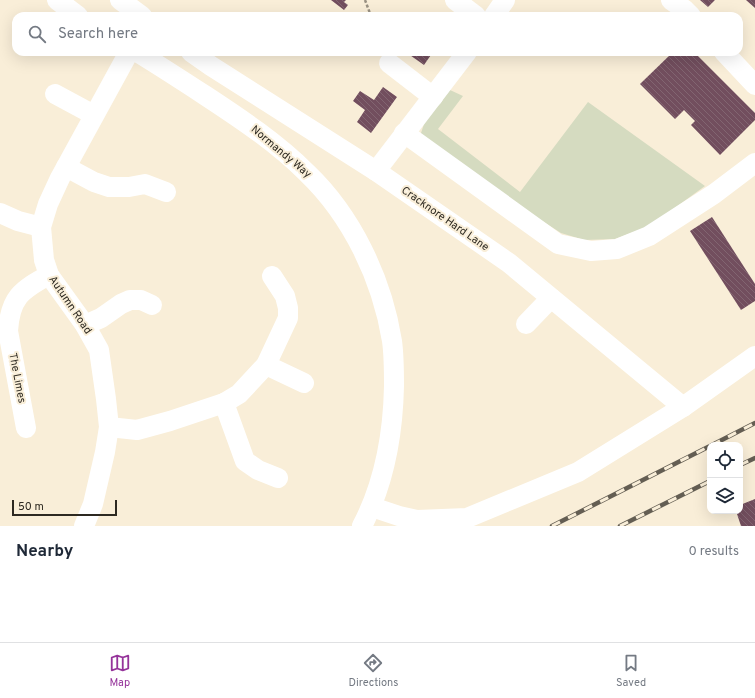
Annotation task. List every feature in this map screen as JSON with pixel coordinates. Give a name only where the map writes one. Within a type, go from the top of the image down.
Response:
[{"type":"street","points":[[57,0],[73,12]]},
{"type":"street","points":[[120,0],[136,12]]},
{"type":"street","points":[[455,0],[471,12]]},
{"type":"street","points":[[497,12],[506,0]]},
{"type":"street","points":[[671,0],[687,12]]},
{"type":"street","name":"Autumn Road","points":[[84,526],[93,504],[100,478],[109,427],[99,350],[85,326],[49,275],[44,260],[42,227],[48,204],[66,167],[127,56]]},
{"type":"street","name":"Normandy Way","points":[[143,56],[241,119],[292,159],[308,174],[333,202],[359,244],[383,302],[392,342],[394,367],[392,429],[384,470],[372,507],[362,526]]},
{"type":"street","name":"Cracknore Hard Lane","points":[[197,56],[376,171],[509,263],[683,407]]},
{"type":"street","points":[[376,171],[464,56]]},
{"type":"street","points":[[728,56],[755,85]]},
{"type":"street","points":[[389,63],[433,97]]},
{"type":"street","points":[[55,94],[94,115]]},
{"type":"street","points":[[404,133],[558,244],[591,251],[616,249],[649,236],[714,194],[755,163]]},
{"type":"street","points":[[66,167],[94,182],[109,187],[129,187],[145,184],[166,192]]},
{"type":"street","points":[[0,213],[42,227]]},
{"type":"street","name":"The Limes","points":[[26,428],[6,356],[9,316],[14,302],[22,291],[49,275]]},
{"type":"street","points":[[109,427],[137,430],[224,403],[239,394],[266,365],[288,318],[288,308],[285,296],[272,276]]},
{"type":"street","points":[[526,324],[551,298]]},
{"type":"street","points":[[85,326],[130,300],[141,300],[152,305]]},
{"type":"street","points":[[372,507],[417,520],[467,518],[578,472],[683,407],[755,356]]},
{"type":"street","points":[[266,365],[304,383]]},
{"type":"street","points":[[224,403],[245,461],[258,470],[278,478]]},
{"type":"path","points":[[365,0],[370,12]]},
{"type":"green space","points":[[450,90],[463,96],[438,129],[520,192],[588,102],[705,186],[650,226],[615,239],[584,240],[561,233],[420,136],[426,118]]},
{"type":"building","points":[[331,0],[346,0],[344,2],[348,5],[344,10]]},
{"type":"building","points":[[700,0],[715,0],[708,7]]},
{"type":"building","points":[[746,0],[755,0],[755,8]]},
{"type":"building","points":[[411,56],[430,56],[424,65]]},
{"type":"building","points":[[669,56],[698,56],[755,113],[755,120],[720,155],[691,125],[695,121],[684,110],[675,119],[640,84]]},
{"type":"building","points":[[383,87],[397,97],[371,133],[357,122],[365,110],[353,101],[360,91],[374,100]]},
{"type":"building","points":[[712,217],[755,284],[755,301],[741,310],[690,231]]},
{"type":"building","points":[[755,499],[755,526],[741,526],[737,514],[743,514],[743,504]]},
{"type":"railway","points":[[718,442],[755,423]]},
{"type":"railway","points":[[552,526],[707,448]]},
{"type":"railway","points":[[743,464],[755,458]]},
{"type":"railway","points":[[620,526],[707,482]]}]
